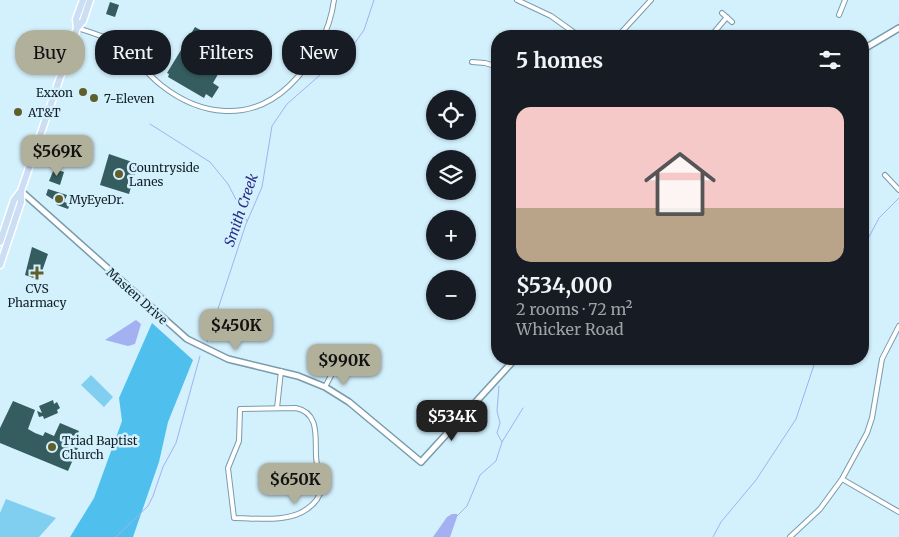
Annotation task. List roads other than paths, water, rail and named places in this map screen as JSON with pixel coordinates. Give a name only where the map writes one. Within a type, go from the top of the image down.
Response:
[{"type":"main road","points":[[77,28],[76,19],[82,0]]},
{"type":"main road","points":[[0,242],[14,200],[21,191],[77,28],[83,21],[90,0]]},
{"type":"main road","points":[[0,265],[21,202],[21,191]]},
{"type":"street","points":[[77,28],[116,44],[162,86],[192,104],[211,111],[236,112],[252,109],[272,100],[302,72],[311,60],[325,31],[334,0]]},
{"type":"street","points":[[516,0],[551,16],[571,30]]},
{"type":"street","points":[[624,30],[651,0]]},
{"type":"street","points":[[839,15],[845,0]]},
{"type":"street","points":[[722,13],[732,22]]},
{"type":"street","points":[[716,30],[727,17]]},
{"type":"street","points":[[869,46],[899,28]]},
{"type":"street","points":[[472,62],[491,65]]},
{"type":"street","points":[[885,175],[899,190]]},
{"type":"street","name":"Masten Drive","points":[[21,191],[187,339],[228,359],[281,371],[325,387],[349,402],[421,462],[510,365]]},
{"type":"street","points":[[790,537],[820,509],[842,479],[867,433],[872,418],[882,359],[899,326]]},
{"type":"street","points":[[325,387],[345,349]]},
{"type":"street","points":[[277,408],[281,371]]},
{"type":"street","points":[[277,408],[301,409],[312,418],[316,439],[317,462],[321,477],[318,495],[307,509],[296,515],[279,518],[234,518],[228,468],[239,441],[240,409],[277,408]]},
{"type":"street","points":[[842,479],[899,512]]},
{"type":"waterway","name":"Smith Creek","points":[[207,342],[246,224],[262,187],[272,126],[287,104],[352,47],[364,30],[374,0]]},
{"type":"waterway","points":[[150,124],[210,162],[228,184],[247,221]]},
{"type":"waterway","points":[[869,237],[879,218],[899,198]]},
{"type":"waterway","name":"Smith Creek","points":[[116,537],[148,506],[153,496],[163,467],[176,443],[200,356]]},
{"type":"waterway","points":[[713,537],[721,522],[756,480],[796,419],[814,365]]},
{"type":"waterway","points":[[457,516],[467,506],[480,475],[496,461],[502,442],[497,433],[500,423],[497,411],[499,386]]},
{"type":"waterway","points":[[502,442],[523,408]]},
{"type":"place","name":"Exxon","points":[[83,92]]},
{"type":"place","name":"7-Eleven","points":[[94,98]]},
{"type":"place","name":"AT&T","points":[[18,112]]},
{"type":"place","name":"Countryside Lanes","points":[[119,174]]},
{"type":"place","name":"MyEyeDr.","points":[[59,199]]},
{"type":"place","name":"CVS Pharmacy","points":[[37,273]]},
{"type":"place","name":"Triad Baptist Church","points":[[52,447]]}]
